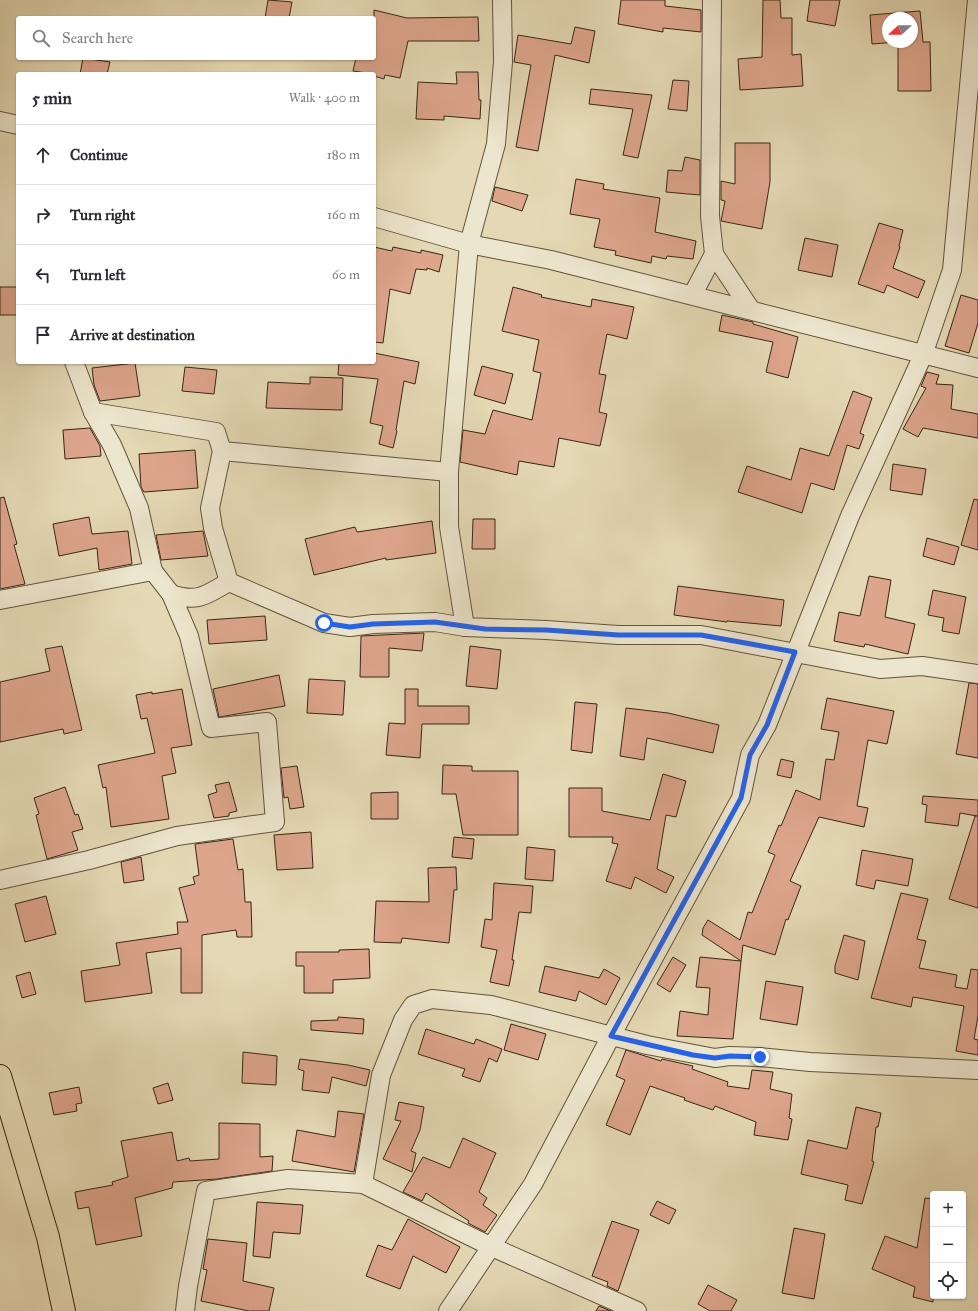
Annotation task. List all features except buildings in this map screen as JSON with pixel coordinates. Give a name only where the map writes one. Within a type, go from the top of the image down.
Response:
[{"type":"highway","points":[[0,1076],[48,1237],[64,1311]]},
{"type":"street","points":[[465,628],[449,526],[449,472],[469,244],[496,144],[503,62],[502,0]]},
{"type":"street","points":[[712,0],[710,216],[714,254],[751,310]]},
{"type":"street","points":[[448,1311],[492,1248],[533,1184],[611,1036],[741,798],[750,755],[767,725],[850,516],[923,355],[952,270],[977,7]]},
{"type":"street","points":[[0,121],[16,125]]},
{"type":"street","points":[[376,218],[469,244],[551,260],[693,294],[923,355],[978,368]]},
{"type":"street","points":[[693,294],[714,254]]},
{"type":"street","points":[[0,880],[96,859],[177,836],[275,822],[267,722],[211,728],[189,636],[171,594],[153,571],[139,508],[112,445],[93,412],[75,364]]},
{"type":"street","points":[[93,412],[216,432],[222,452],[210,508],[213,528],[228,582]]},
{"type":"street","points":[[222,452],[449,472]]},
{"type":"street","points":[[0,600],[153,571]]},
{"type":"street","points":[[228,582],[324,623],[350,627],[373,624],[435,622],[465,628],[546,630],[618,635],[701,635],[880,669],[922,666],[978,674]]},
{"type":"street","points":[[171,594],[189,600],[207,594],[228,582]]},
{"type":"street","points":[[363,1184],[381,1075],[403,1020],[413,1005],[432,999],[491,1005],[611,1036],[685,1053],[715,1058],[730,1056],[760,1057],[810,1062],[978,1070]]},
{"type":"street","points":[[185,1311],[188,1286],[206,1191],[288,1179],[363,1184],[492,1248],[637,1311]]},
{"type":"route","points":[[324,623],[350,627],[373,624],[435,622],[465,628],[485,629],[546,630],[618,635],[701,635],[795,652],[767,725],[750,755],[741,798],[611,1036],[693,1055],[715,1058],[730,1056],[760,1057]]}]
